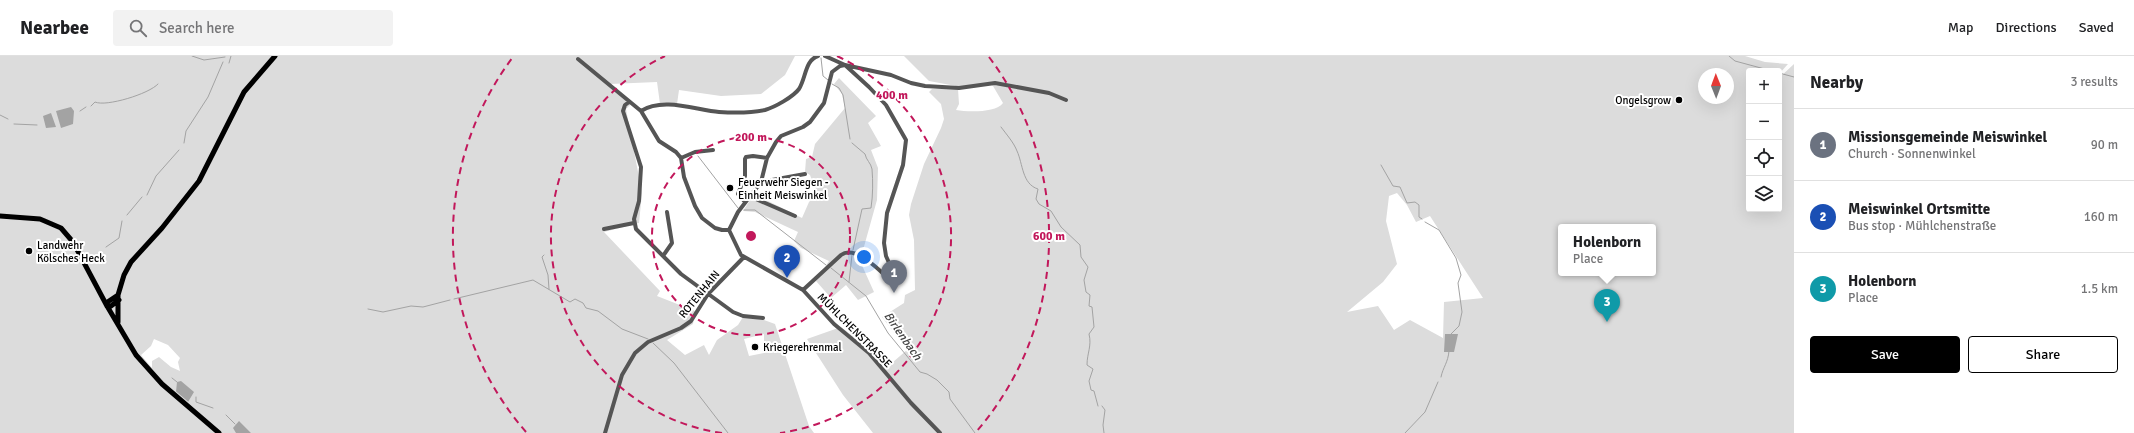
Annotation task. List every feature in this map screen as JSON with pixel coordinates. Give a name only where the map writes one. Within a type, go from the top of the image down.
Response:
[{"type":"main road","points":[[118,325],[121,282],[131,262],[162,228],[199,181],[234,110],[251,82],[275,56]]},
{"type":"main road","points":[[0,216],[20,217],[51,223],[61,228],[70,237],[106,305],[136,355],[148,370],[219,433]]},
{"type":"main road","points":[[106,305],[111,306],[119,297]]},
{"type":"street","points":[[641,111],[648,107],[660,105],[720,112],[756,111],[769,109],[796,92],[810,62],[818,56]]},
{"type":"street","points":[[825,56],[845,65],[891,75],[911,83],[924,86],[964,88],[995,83],[1049,92],[1066,100]]},
{"type":"street","points":[[578,59],[641,111],[659,141],[676,152],[681,158],[684,177],[699,214],[715,228],[729,230]]},
{"type":"street","points":[[729,230],[749,196],[761,182],[768,158],[781,136],[803,127],[810,122],[824,103],[832,72],[840,66],[845,65]]},
{"type":"street","points":[[803,290],[841,256],[848,252],[858,253],[893,283],[897,281],[886,256],[884,243],[887,213],[903,165],[906,140],[886,105],[845,65]]},
{"type":"street","points":[[630,102],[625,105],[623,111],[641,167],[639,202],[634,223],[639,233],[681,274],[734,313],[743,316],[763,318]]},
{"type":"street","points":[[681,158],[696,152],[713,150]]},
{"type":"street","points":[[745,202],[738,194],[745,176],[746,157],[753,156],[768,158]]},
{"type":"street","points":[[761,182],[805,174]]},
{"type":"street","points":[[749,196],[796,216]]},
{"type":"street","points":[[663,256],[672,243],[667,212]]},
{"type":"street","points":[[604,229],[634,223]]},
{"type":"street","points":[[729,230],[737,247],[744,257]]},
{"type":"street","name":"MÜHLCHENSTRASSE","points":[[744,257],[803,290],[834,324],[869,353],[911,403],[940,433]]},
{"type":"street","name":"ROTENHAIN","points":[[605,433],[622,375],[629,360],[648,342],[681,328],[691,321],[708,294],[744,257]]},
{"type":"shaded area","points":[[0,56],[795,56],[785,75],[761,94],[721,96],[679,90],[677,104],[660,104],[657,82],[610,84],[631,104],[626,109],[642,193],[639,223],[604,232],[660,291],[657,296],[695,311],[693,324],[667,340],[685,355],[704,345],[709,355],[717,340],[738,325],[743,317],[764,320],[775,324],[809,426],[814,433],[0,433]],"holes":[[[764,334],[764,353],[749,356],[744,339]],[[154,339],[168,345],[180,358],[178,362],[180,371],[171,367],[159,357],[152,361],[152,369],[141,355],[151,346]]]},
{"type":"shaded area","points":[[904,56],[1745,56],[1765,62],[1788,64],[1782,71],[1782,68],[1746,68],[1746,212],[1782,212],[1782,75],[1794,64],[1794,433],[873,433],[843,395],[807,339],[841,327],[863,344],[886,368],[907,350],[882,317],[904,303],[905,295],[915,290],[914,240],[909,215],[924,164],[944,119],[941,104],[929,92],[932,89],[958,89],[959,104],[956,110],[988,110],[994,109],[1003,103],[993,86],[990,84],[967,88],[929,81]],"holes":[[[1397,193],[1407,205],[1416,222],[1430,216],[1483,298],[1444,302],[1443,338],[1410,320],[1394,330],[1378,306],[1347,312],[1383,282],[1397,264],[1386,221],[1389,196]]]},
{"type":"shaded area","points":[[839,78],[876,116],[868,123],[881,146],[871,150],[878,168],[877,200],[860,261],[874,292],[858,300],[846,285],[831,298],[816,281],[829,261],[801,248],[794,241],[798,232],[755,212],[743,211],[754,194],[802,218],[809,202],[817,194],[810,175],[805,172],[806,159],[812,157],[815,144],[845,108],[842,94],[834,84]]},
{"type":"shaded area","points":[[71,107],[74,111],[73,124],[61,128],[56,111]]},
{"type":"shaded area","points":[[51,113],[56,127],[46,128],[43,116]]},
{"type":"shaded area","points":[[1445,334],[1458,334],[1454,352],[1444,352]]},
{"type":"shaded area","points":[[181,381],[194,392],[188,402],[176,392],[177,382]]},
{"type":"shaded area","points":[[239,421],[251,433],[236,433],[233,428]]},
{"type":"waterway","points":[[192,56],[204,60],[225,57]]},
{"type":"waterway","points":[[229,63],[231,56]]},
{"type":"waterway","points":[[1729,56],[1735,61],[1761,68]]},
{"type":"waterway","points":[[821,58],[823,76],[828,80]]},
{"type":"waterway","points":[[184,143],[186,131],[208,97],[223,62]]},
{"type":"waterway","points":[[1782,74],[1794,77]]},
{"type":"waterway","points":[[91,106],[95,102],[108,103],[127,99],[146,92],[158,84]]},
{"type":"waterway","points":[[832,84],[839,88],[843,95],[850,139]]},
{"type":"waterway","points":[[80,111],[86,107]]},
{"type":"waterway","points":[[0,115],[8,119]]},
{"type":"waterway","points":[[14,124],[37,125]]},
{"type":"waterway","points":[[1001,127],[1016,148],[1026,178],[1029,183],[1038,189],[1036,199],[1039,204],[1051,211],[1061,227],[1080,245],[1081,257],[1088,267],[1084,280],[1086,292],[1090,295],[1089,306],[1092,307],[1094,327],[1089,334],[1090,342],[1087,365],[1093,369],[1089,381],[1091,390],[1094,391],[1098,406]]},
{"type":"waterway","points":[[852,143],[865,154],[872,169],[873,183],[871,208],[862,209],[853,250]]},
{"type":"waterway","points":[[147,195],[156,176],[179,150]]},
{"type":"waterway","name":"Birlenbach","points":[[698,156],[738,208]]},
{"type":"waterway","points":[[1381,165],[1393,186],[1400,187],[1407,203],[1415,202],[1419,205],[1419,217],[1422,219]]},
{"type":"waterway","points":[[127,215],[142,197]]},
{"type":"waterway","name":"Birlenbach","points":[[744,210],[755,210],[826,265]]},
{"type":"waterway","points":[[106,247],[119,238],[122,221]]},
{"type":"waterway","points":[[1425,222],[1439,230],[1456,258],[1461,275],[1458,283],[1462,312],[1459,326],[1451,334]]},
{"type":"waterway","points":[[544,255],[542,257],[548,275],[549,289]]},
{"type":"waterway","points":[[849,282],[852,255]]},
{"type":"waterway","name":"Birlenbach","points":[[831,268],[866,296],[888,333],[920,372],[937,380],[949,392],[950,399],[975,433]]},
{"type":"waterway","points":[[454,299],[533,280],[570,302],[575,299],[583,303],[586,308],[598,311],[622,329],[648,339]]},
{"type":"waterway","points":[[368,309],[383,312],[411,306],[423,307],[450,300]]},
{"type":"waterway","points":[[653,343],[674,363],[728,433]]},
{"type":"waterway","points":[[1441,377],[1448,359],[1449,351]]},
{"type":"waterway","points":[[172,378],[177,382]]},
{"type":"waterway","points":[[1405,433],[1425,412],[1438,382]]},
{"type":"waterway","points":[[196,397],[196,402],[213,408]]},
{"type":"waterway","points":[[1102,406],[1105,410],[1103,425],[1104,433]]},
{"type":"waterway","points":[[226,415],[235,424]]},
{"type":"place","name":"Ongelsgrow","points":[[1679,100]]},
{"type":"place","name":"Feuerwehr Siegen - Einheit Meiswinkel","points":[[730,188]]},
{"type":"place","name":"Landwehr Kölsches Heck","points":[[29,251]]},
{"type":"place","name":"Meiswinkel Ortsmitte","points":[[787,278]]},
{"type":"place","name":"Missionsgemeinde Meiswinkel","points":[[894,293]]},
{"type":"place","name":"Holenborn","points":[[1607,322]]},
{"type":"place","name":"Kriegerehrenmal","points":[[755,347]]}]
